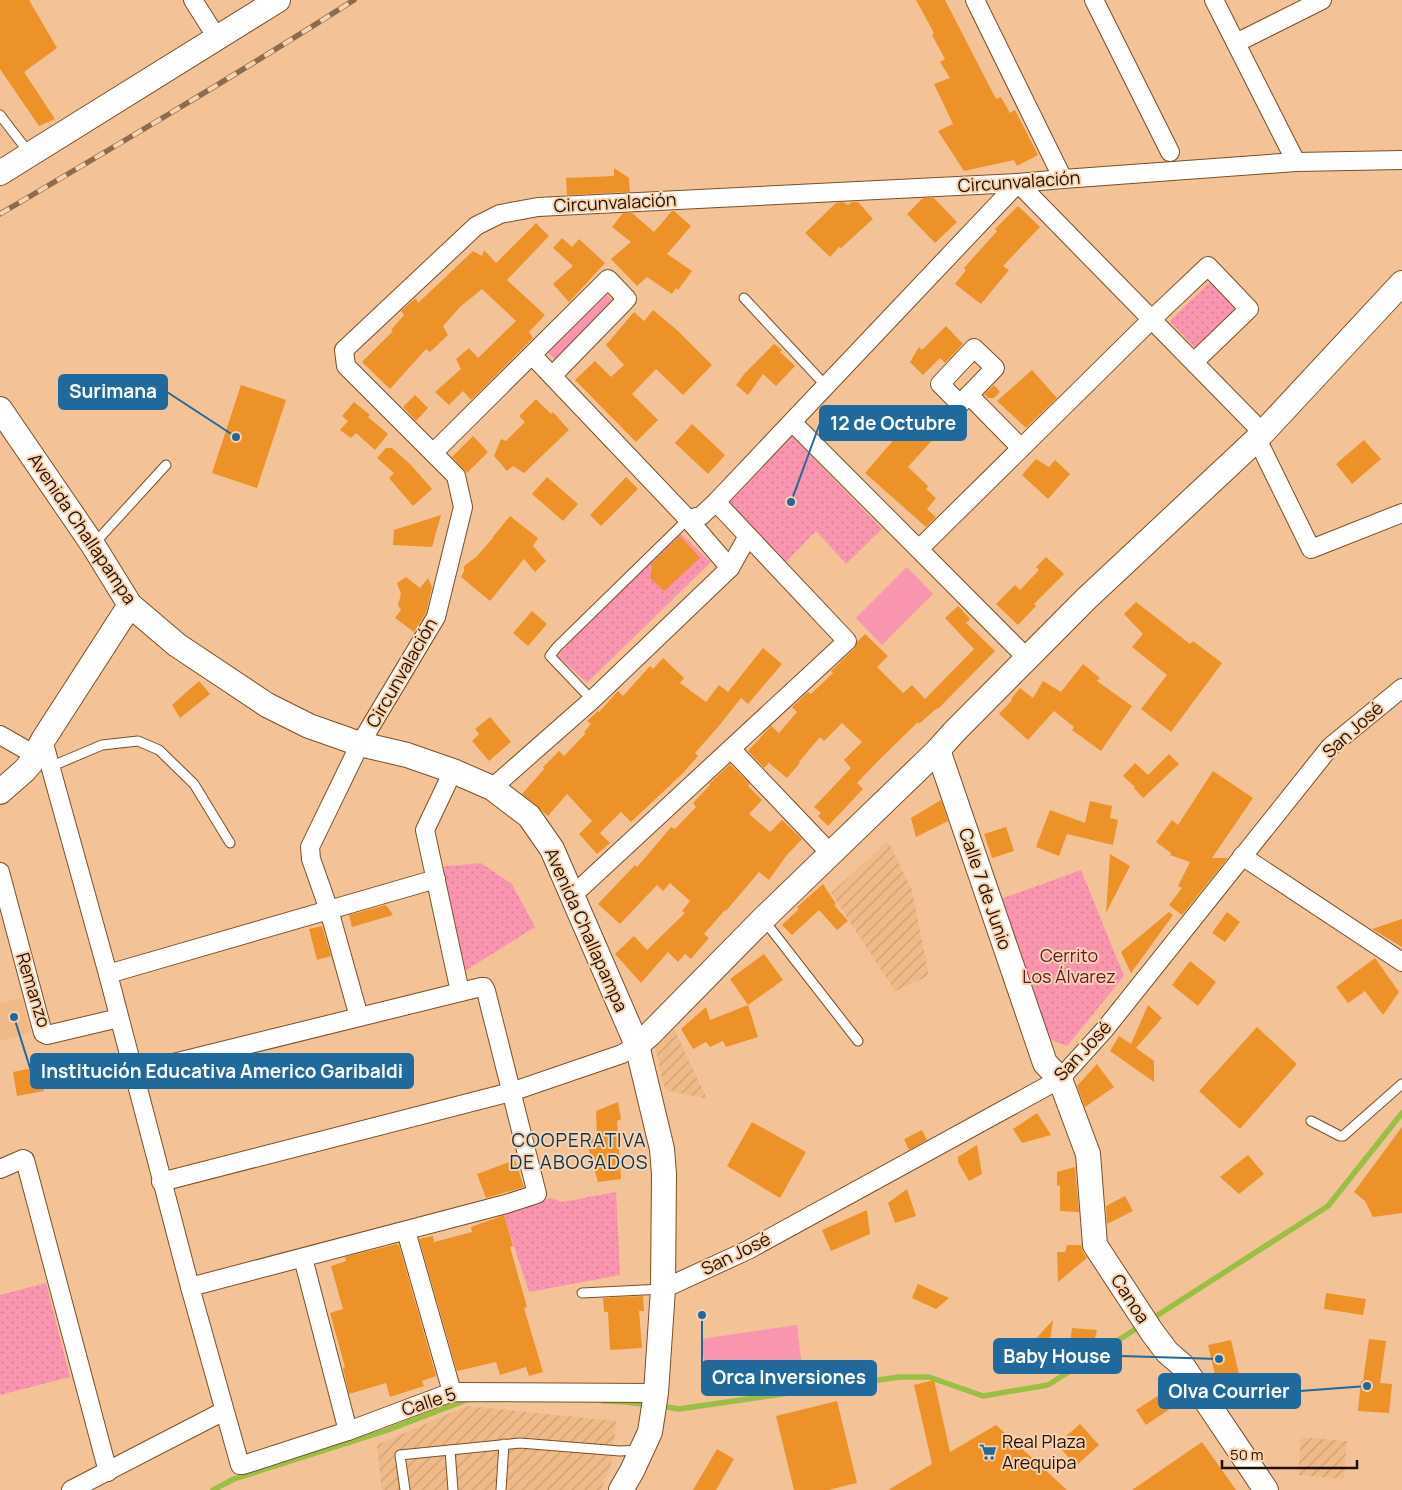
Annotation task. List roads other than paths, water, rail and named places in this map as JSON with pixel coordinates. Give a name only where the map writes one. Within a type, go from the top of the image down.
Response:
[{"type":"street","points":[[193,0],[217,38]]},
{"type":"street","points":[[0,173],[278,0]]},
{"type":"street","points":[[975,0],[1063,179]]},
{"type":"street","points":[[1094,0],[1170,152]]},
{"type":"street","points":[[1214,0],[1296,162]]},
{"type":"street","points":[[1236,43],[1322,0]]},
{"type":"street","name":"Circunvalación","points":[[359,1017],[329,910],[311,859],[310,848],[360,744],[436,618],[463,507],[456,476],[346,366],[344,350],[476,226],[500,214],[538,207],[1018,183],[1296,162],[1402,160]]},
{"type":"street","points":[[688,519],[701,516],[716,502],[793,423],[1018,183],[1194,362],[1259,436],[1311,548],[1402,513]]},
{"type":"street","points":[[919,549],[1208,266],[1249,309],[1194,362]]},
{"type":"street","points":[[433,453],[608,280],[627,299],[552,376]]},
{"type":"street","points":[[162,1182],[511,1092],[622,1054],[637,1045],[763,919],[938,750],[1086,599],[1259,436],[1402,284]]},
{"type":"street","points":[[532,355],[688,519],[730,568]]},
{"type":"street","points":[[969,395],[1021,448]]},
{"type":"street","name":"Avenida Challapampa","points":[[0,409],[93,545],[130,605],[176,645],[267,705],[309,726],[360,744],[406,755],[453,771],[492,788],[529,816],[552,850],[637,1045],[662,1149],[664,1174],[663,1289],[656,1396],[646,1441],[621,1490]]},
{"type":"street","points":[[793,423],[1027,658]]},
{"type":"street","points":[[573,895],[848,641],[716,502]]},
{"type":"street","points":[[492,788],[592,700],[730,568],[748,536]]},
{"type":"street","points":[[0,792],[43,754],[130,605]]},
{"type":"street","name":"San José","points":[[663,1289],[748,1250],[1060,1079],[1105,1029],[1330,747],[1402,688]]},
{"type":"street","points":[[0,735],[43,754],[108,974],[224,1411],[71,1490]]},
{"type":"street","points":[[731,749],[831,854]]},
{"type":"street","name":"Calle 7 de Junio","points":[[938,750],[1045,1063],[1060,1079]]},
{"type":"street","points":[[453,771],[425,830],[460,992]]},
{"type":"street","points":[[1242,856],[1402,962]]},
{"type":"street","name":"Remanzo","points":[[0,872],[43,1033],[47,1035],[119,1018]]},
{"type":"street","points":[[108,974],[436,879]]},
{"type":"street","points":[[134,1073],[482,986],[485,989],[537,1194],[406,1231],[190,1287]]},
{"type":"street","name":"Canoa","points":[[1060,1079],[1088,1154],[1095,1245],[1152,1332],[1167,1352],[1182,1365],[1266,1490]]},
{"type":"street","points":[[0,1169],[23,1159],[25,1160],[108,1472]]},
{"type":"street","points":[[406,1231],[452,1392]]},
{"type":"street","points":[[303,1258],[348,1431]]},
{"type":"street","name":"Calle 5","points":[[224,1411],[241,1465],[348,1431],[452,1392],[656,1396]]},
{"type":"lane","points":[[0,116],[30,154]]},
{"type":"lane","points":[[744,298],[827,387]]},
{"type":"lane","points":[[93,545],[166,465]]},
{"type":"lane","points":[[592,700],[550,656],[688,519]]},
{"type":"lane","points":[[43,754],[138,741],[159,750],[194,784],[230,843]]},
{"type":"lane","points":[[763,919],[858,1041]]},
{"type":"lane","points":[[1311,1120],[1343,1136],[1402,1084]]},
{"type":"lane","points":[[582,1293],[663,1289]]},
{"type":"lane","points":[[405,1490],[400,1456],[520,1443],[620,1450],[646,1441]]},
{"type":"lane","points":[[502,1490],[504,1444]]},
{"type":"lane","points":[[450,1450],[453,1490]]},
{"type":"waterway","points":[[1150,1320],[1328,1206],[1402,1113]]},
{"type":"waterway","points":[[661,1406],[679,1409],[899,1377],[929,1377],[983,1396],[1048,1385],[1142,1325]]},
{"type":"waterway","points":[[213,1490],[234,1479],[388,1430],[469,1399]]},
{"type":"waterway","points":[[603,1401],[649,1405]]},
{"type":"railway","points":[[0,214],[222,82],[354,0]]},
{"type":"place","name":"Surimana","points":[[236,437]]},
{"type":"place","name":"12 de Octubre","points":[[791,502]]},
{"type":"place","name":"Institución Educativa Americo Garibaldi","points":[[14,1017]]},
{"type":"place","name":"Orca Inversiones","points":[[702,1315]]},
{"type":"place","name":"Baby House","points":[[1219,1359]]},
{"type":"place","name":"Olva Courrier","points":[[1367,1386]]},
{"type":"place","name":"Real Plaza Arequipa","points":[[988,1452]]},
{"type":"district","name":"COOPERATIVA DE ABOGADOS","points":[[579,1151]]},
{"type":"park label","name":"Cerrito Los Álvarez","points":[[1069,966]]}]
